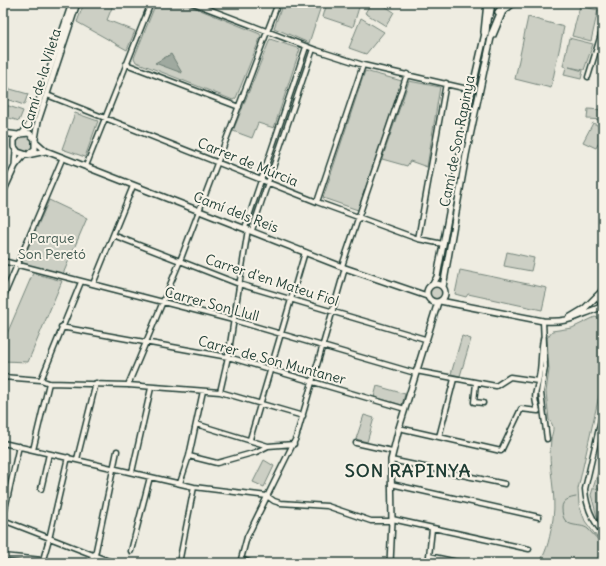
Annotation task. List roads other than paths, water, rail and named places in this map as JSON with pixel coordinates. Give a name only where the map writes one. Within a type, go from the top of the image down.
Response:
[{"type":"highway","points":[[488,3],[488,33]]},
{"type":"highway","points":[[488,33],[502,11],[512,3]]},
{"type":"street","name":"Camí de la Vileta","points":[[24,133],[33,119],[72,3]]},
{"type":"street","name":"Camí de la Vileta","points":[[36,141],[37,126],[77,3]]},
{"type":"street","points":[[86,166],[151,3]]},
{"type":"street","points":[[193,3],[306,47],[363,65],[472,90]]},
{"type":"street","points":[[128,385],[180,261],[278,3]]},
{"type":"street","name":"Camí de Son Rapinya","points":[[443,287],[492,3]]},
{"type":"street","name":"Camí de Son Rapinya","points":[[433,284],[437,278],[472,90],[488,33],[498,12],[505,3]]},
{"type":"street","points":[[588,77],[603,28]]},
{"type":"street","points":[[220,392],[228,357],[248,229],[261,179],[306,47]]},
{"type":"street","points":[[248,229],[268,182],[313,49]]},
{"type":"street","points":[[126,64],[239,107]]},
{"type":"street","points":[[317,202],[363,65]]},
{"type":"street","points":[[251,563],[240,561],[247,537],[294,444],[359,217],[407,74]]},
{"type":"street","points":[[418,239],[446,83]]},
{"type":"street","name":"Carrer de Múrcia","points":[[47,95],[317,202],[418,239],[443,244]]},
{"type":"street","points":[[3,192],[4,185],[15,166],[24,155],[35,149],[36,141],[31,135],[24,133],[18,135],[5,134]]},
{"type":"street","points":[[5,134],[14,144],[16,150],[15,166]]},
{"type":"street","points":[[14,144],[18,135]]},
{"type":"street","name":"Camí dels Reis","points":[[36,141],[46,151],[133,186],[200,210],[344,267],[427,296]]},
{"type":"street","points":[[16,150],[24,155]]},
{"type":"street","name":"Camí dels Reis","points":[[30,153],[46,151]]},
{"type":"street","points":[[3,298],[63,157]]},
{"type":"street","points":[[93,284],[133,186]]},
{"type":"street","name":"Carrer d'en Mateu Fiol","points":[[113,235],[239,284],[425,339]]},
{"type":"street","points":[[250,439],[305,252]]},
{"type":"street","name":"Carrer Son Llull","points":[[3,261],[17,266],[233,320],[322,347],[415,372],[496,386],[510,378],[538,382]]},
{"type":"street","points":[[41,380],[61,327],[81,282]]},
{"type":"street","points":[[418,293],[427,289],[433,284],[438,284],[443,287],[449,302]]},
{"type":"street","points":[[427,289],[427,296],[431,301],[434,311]]},
{"type":"street","points":[[431,301],[449,302],[543,321],[563,322],[602,308],[599,298],[602,291]]},
{"type":"street","points":[[563,322],[584,309],[602,291]]},
{"type":"street","points":[[390,563],[392,520],[392,451],[434,311],[445,294]]},
{"type":"street","points":[[543,321],[545,367],[541,392],[547,439]]},
{"type":"street","name":"Carrer de Son Muntaner","points":[[61,327],[147,341],[228,357],[405,409]]},
{"type":"street","points":[[399,428],[501,452],[521,409],[538,411],[534,395],[538,382],[544,335]]},
{"type":"street","points":[[3,377],[41,380],[49,383],[128,385],[151,388],[220,392],[303,416]]},
{"type":"street","points":[[439,437],[454,379]]},
{"type":"street","points":[[33,450],[49,383]]},
{"type":"street","points":[[476,383],[474,402],[482,403]]},
{"type":"street","points":[[77,459],[96,384]]},
{"type":"street","points":[[132,472],[151,388]]},
{"type":"street","points":[[180,483],[189,456],[203,391]]},
{"type":"street","points":[[603,411],[585,489],[586,499],[592,520],[603,533]]},
{"type":"street","points":[[196,424],[250,439],[268,446]]},
{"type":"street","points":[[3,443],[194,487],[267,496],[274,502],[280,503],[327,506],[371,521],[392,520],[530,549]]},
{"type":"street","points":[[356,443],[392,451]]},
{"type":"street","points":[[189,456],[217,463],[256,452],[268,446],[294,444]]},
{"type":"street","points":[[18,446],[3,519],[49,539],[113,563]]},
{"type":"street","points":[[87,563],[95,555],[117,451]]},
{"type":"street","points":[[41,489],[49,454]]},
{"type":"street","points":[[3,556],[42,562],[49,539],[68,457]]},
{"type":"street","points":[[391,460],[505,484]]},
{"type":"street","points":[[131,551],[150,477]]},
{"type":"street","points":[[391,484],[539,516]]},
{"type":"street","points":[[178,563],[194,487]]},
{"type":"street","points":[[432,529],[429,556],[462,563]]},
{"type":"waterway","points":[[594,489],[603,487]]},
{"type":"waterway","points":[[576,497],[565,501],[562,505],[565,520],[568,523],[585,527],[603,545]]},
{"type":"district","name":"SON RAPINYA","points":[[408,471]]},
{"type":"park label","name":"Parque Son Peretó","points":[[52,246]]}]
